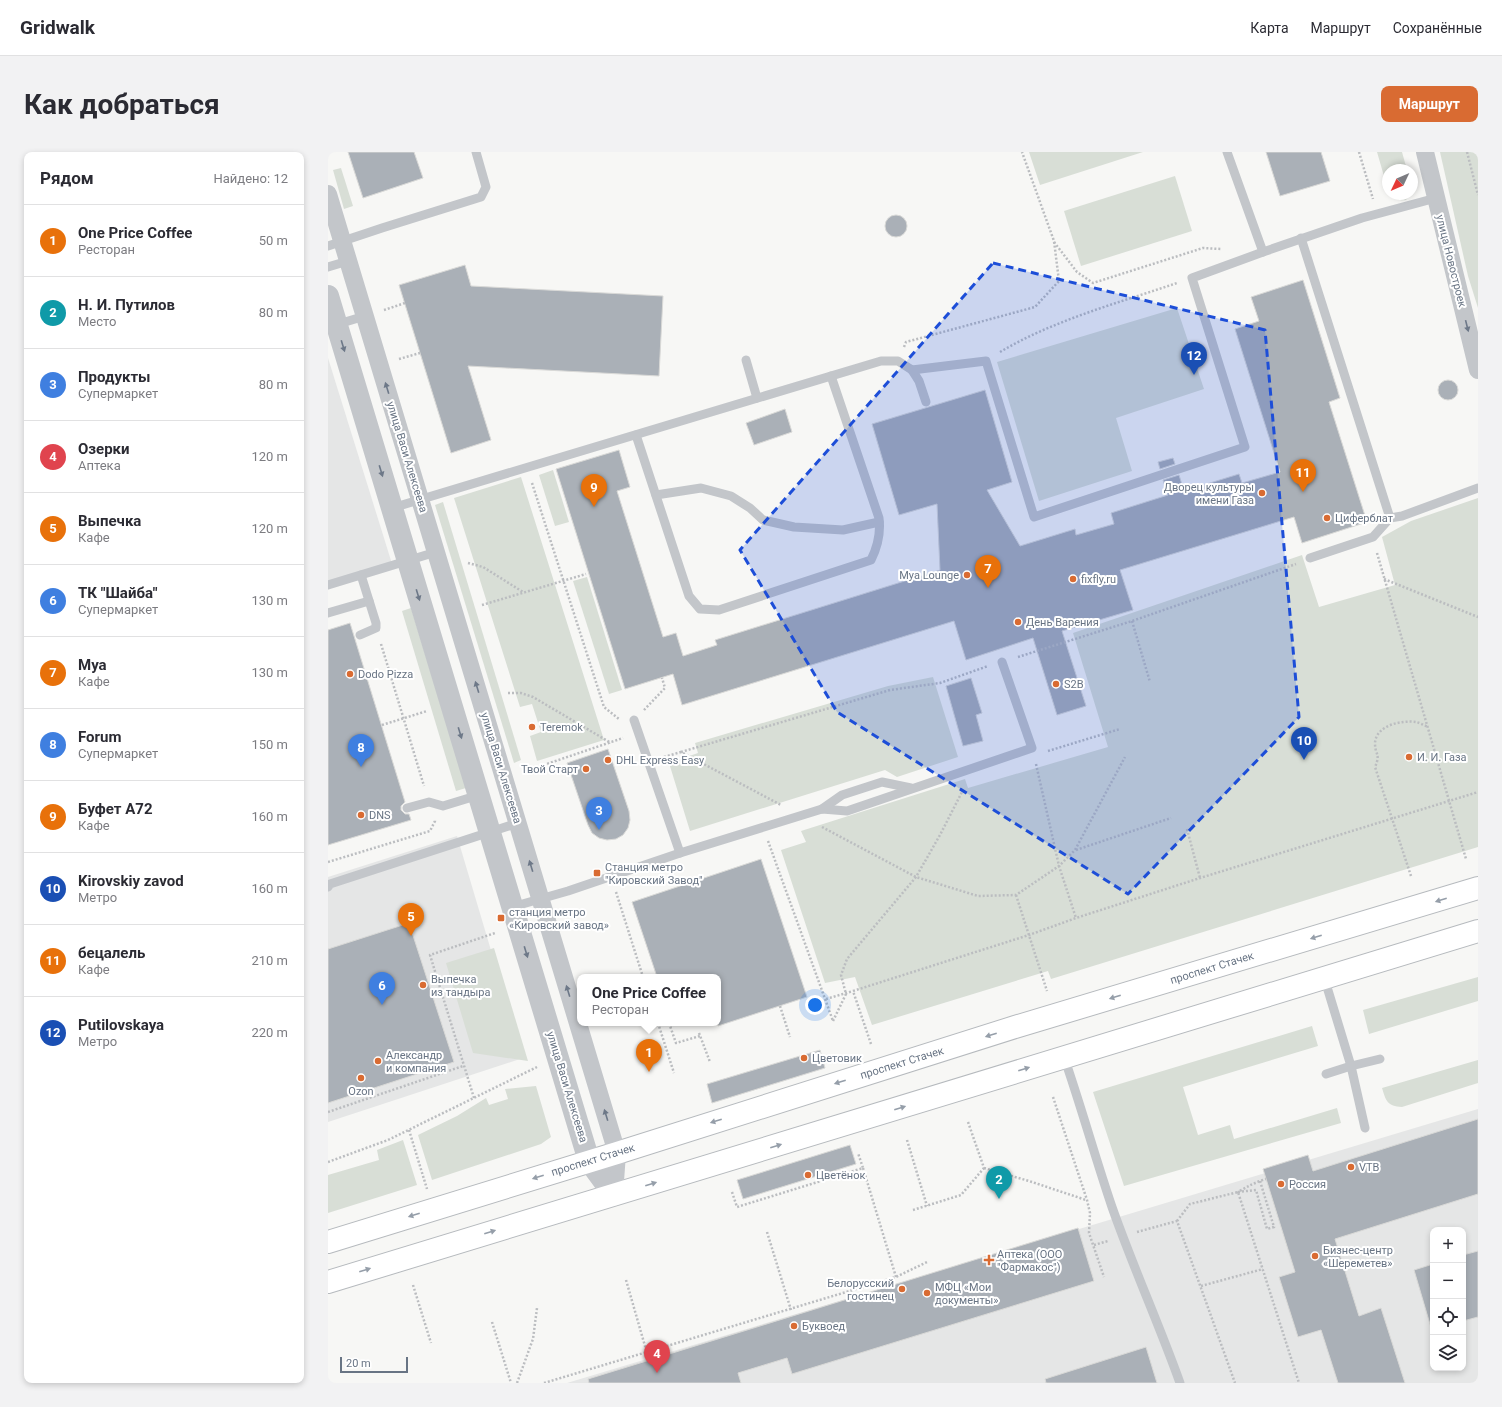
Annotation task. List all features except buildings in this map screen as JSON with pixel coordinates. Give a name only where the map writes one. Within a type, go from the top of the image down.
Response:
[{"type":"main road","name":"проспект Стачек","points":[[328,1242],[617,1153],[1015,1027],[1478,888]]},
{"type":"main road","points":[[328,1282],[1478,931]]},
{"type":"street","name":"улица Новостроек","points":[[1424,152],[1478,370]]},
{"type":"street","name":"улица Васи Алексеева","points":[[328,194],[335,244],[348,261],[577,1021]]},
{"type":"street","name":"улица Васи Алексеева","points":[[328,296],[332,326],[392,508],[589,1161],[614,1195]]},
{"type":"street","name":"улица Васи Алексеева","points":[[578,1026],[617,1153],[614,1195]]},
{"type":"lane","points":[[335,244],[481,197],[486,187],[476,152]]},
{"type":"lane","points":[[1227,152],[1263,252]]},
{"type":"lane","points":[[912,370],[986,361],[1034,517],[1245,447],[1192,278],[1301,238],[1377,213],[1436,198]]},
{"type":"lane","points":[[1301,238],[1390,518]]},
{"type":"lane","points":[[328,267],[348,261]]},
{"type":"lane","points":[[332,326],[365,316]]},
{"type":"lane","points":[[746,360],[756,398]]},
{"type":"lane","points":[[392,508],[881,361],[898,361],[912,370],[919,381],[926,402]]},
{"type":"lane","points":[[636,435],[690,596],[700,609],[719,610],[871,560],[878,547],[880,532],[879,522],[831,376]]},
{"type":"lane","points":[[656,496],[701,488],[731,496],[750,508],[763,520],[794,527],[843,530],[879,522]]},
{"type":"lane","points":[[1310,558],[1372,537],[1390,518],[1402,516],[1478,488]]},
{"type":"lane","points":[[328,585],[436,552]]},
{"type":"lane","points":[[360,635],[376,628],[376,623],[361,575]]},
{"type":"lane","points":[[328,613],[369,601]]},
{"type":"lane","points":[[822,809],[846,811],[981,765],[1033,752],[1002,662]]},
{"type":"lane","points":[[634,720],[680,853]]},
{"type":"lane","points":[[512,907],[822,809],[842,794],[882,782],[911,788]]},
{"type":"lane","points":[[407,808],[429,802],[443,806],[479,795]]},
{"type":"lane","points":[[328,887],[330,884],[518,823]]},
{"type":"lane","points":[[1324,977],[1351,1066],[1365,1128]]},
{"type":"lane","points":[[1064,1057],[1134,1267],[1180,1383]]},
{"type":"lane","points":[[1326,1074],[1380,1059]]},
{"type":"path","points":[[898,361],[906,342],[1035,307],[1059,281],[1054,241],[1022,152]]},
{"type":"path","points":[[1359,152],[1377,213]]},
{"type":"path","points":[[1467,152],[1478,195]]},
{"type":"path","points":[[1054,241],[1077,272],[1093,283],[1203,248],[1226,250]]},
{"type":"path","points":[[986,361],[1013,345],[1066,320],[1192,278]]},
{"type":"path","points":[[383,310],[405,303]]},
{"type":"path","points":[[398,359],[420,353]]},
{"type":"path","points":[[527,468],[604,707],[639,733]]},
{"type":"path","points":[[1372,537],[1466,860]]},
{"type":"path","points":[[468,563],[484,567],[524,593]]},
{"type":"path","points":[[482,605],[586,574]]},
{"type":"path","points":[[1384,579],[1478,617]]},
{"type":"path","points":[[1132,621],[1150,682]]},
{"type":"path","points":[[328,862],[430,831],[435,821],[376,628]]},
{"type":"path","points":[[634,720],[665,688],[662,678]]},
{"type":"path","points":[[508,693],[521,693],[533,697],[611,743]]},
{"type":"path","points":[[382,725],[427,711]]},
{"type":"path","points":[[1410,876],[1375,767],[1378,759],[1375,742],[1379,733],[1386,727],[1400,722],[1416,722],[1428,727]]},
{"type":"path","points":[[1076,918],[1059,866],[1033,752],[1120,729]]},
{"type":"path","points":[[532,769],[639,733]]},
{"type":"path","points":[[649,761],[681,752],[916,877],[978,896],[1016,895],[1059,866],[1076,850],[1125,757]]},
{"type":"path","points":[[765,827],[770,849],[833,1021],[846,994],[841,975],[847,958],[916,877],[940,835],[963,788],[981,765]]},
{"type":"path","points":[[826,999],[853,992],[1029,936],[1076,918],[1200,878],[1478,792]]},
{"type":"path","points":[[1076,850],[1171,818]]},
{"type":"path","points":[[1187,829],[1200,878]]},
{"type":"path","points":[[611,876],[642,974]]},
{"type":"path","points":[[1016,895],[1046,991]]},
{"type":"path","points":[[474,1098],[430,955],[495,932]]},
{"type":"path","points":[[853,992],[871,1044]]},
{"type":"path","points":[[780,1006],[790,1037]]},
{"type":"path","points":[[659,1026],[674,1073]]},
{"type":"path","points":[[670,1026],[676,1043],[700,1034],[710,1062]]},
{"type":"path","points":[[328,1112],[463,1066]]},
{"type":"path","points":[[328,1162],[388,1140],[537,1067]]},
{"type":"path","points":[[1053,1097],[1087,1200],[1090,1212],[1089,1233],[1104,1277]]},
{"type":"path","points":[[968,1122],[984,1168]]},
{"type":"path","points":[[409,1130],[424,1180]]},
{"type":"path","points":[[907,1140],[927,1206]]},
{"type":"path","points":[[858,1153],[896,1277]]},
{"type":"path","points":[[732,1192],[737,1207],[863,1168]]},
{"type":"path","points":[[984,1168],[1029,1180],[1087,1200]]},
{"type":"path","points":[[913,1210],[961,1195],[984,1168]]},
{"type":"path","points":[[1238,1192],[1252,1184],[1266,1179]]},
{"type":"path","points":[[1094,1245],[1177,1221],[1190,1204],[1238,1192],[1256,1190],[1267,1229],[1274,1227],[1260,1181]]},
{"type":"path","points":[[1238,1192],[1299,1383]]},
{"type":"path","points":[[1177,1221],[1235,1383]]},
{"type":"path","points":[[767,1232],[791,1310]]},
{"type":"path","points":[[544,1383],[791,1310],[896,1277],[927,1262]]},
{"type":"path","points":[[1201,1286],[1263,1269]]},
{"type":"path","points":[[626,1280],[647,1352]]},
{"type":"path","points":[[413,1286],[432,1343]]},
{"type":"path","points":[[517,1383],[533,1339],[537,1308]]},
{"type":"path","points":[[492,1322],[511,1383]]},
{"type":"highlighted area","points":[[993,263],[1265,330],[1299,717],[1128,894],[837,712],[740,550]]},
{"type":"shaded area","points":[[1029,152],[1143,152],[1040,185]]},
{"type":"shaded area","points":[[1377,152],[1402,152],[1405,164],[1382,164],[1382,169]]},
{"type":"shaded area","points":[[1440,152],[1478,152],[1478,308],[1468,276]]},
{"type":"shaded area","points":[[341,168],[353,206],[344,209],[333,170]]},
{"type":"shaded area","points":[[1175,176],[1192,231],[1081,266],[1064,211]]},
{"type":"shaded area","points":[[1177,308],[1204,389],[1116,418],[1132,471],[1039,501],[997,362]]},
{"type":"shaded area","points":[[328,358],[393,567],[328,586]]},
{"type":"shaded area","points":[[553,470],[569,522],[555,526],[539,475]]},
{"type":"shaded area","points":[[521,477],[604,740],[537,761],[530,736],[541,732],[532,704],[520,707],[454,498]]},
{"type":"shaded area","points":[[1478,498],[1478,847],[1051,979],[1048,971],[872,1025],[855,977],[825,983],[781,850],[806,842],[801,831],[965,779],[968,788],[1108,747],[1073,633],[1302,555],[1319,607],[1395,585],[1382,537],[1411,521]]},
{"type":"shaded area","points":[[443,502],[521,760],[514,763],[435,505]]},
{"type":"shaded area","points":[[587,577],[622,690],[609,694],[573,581]]},
{"type":"shaded area","points":[[411,608],[466,788],[456,791],[402,611]]},
{"type":"shaded area","points":[[933,677],[958,757],[897,777],[885,770],[690,831],[669,763],[698,753],[695,743],[888,686]]},
{"type":"shaded area","points":[[457,836],[523,1058],[328,1122],[328,877]]},
{"type":"shaded area","points":[[494,948],[528,1061],[473,1053],[446,963]]},
{"type":"shaded area","points":[[1478,977],[1478,1001],[1369,1034],[1363,1010]]},
{"type":"shaded area","points":[[1312,1026],[1318,1046],[1183,1087],[1198,1135],[1230,1125],[1234,1139],[1337,1108],[1341,1123],[1124,1186],[1093,1092]]},
{"type":"shaded area","points":[[1478,1060],[1478,1083],[1402,1107],[1390,1104],[1382,1088]]},
{"type":"shaded area","points":[[536,1086],[551,1137],[541,1144],[432,1180],[418,1135],[457,1116],[486,1098],[489,1105],[508,1099],[505,1089]]},
{"type":"shaded area","points":[[1478,1109],[1478,1383],[567,1383]]},
{"type":"shaded area","points":[[403,1140],[417,1185],[328,1213],[328,1175],[379,1160],[377,1150]]},
{"type":"place","name":"Putilovskaya","points":[[1194,375]]},
{"type":"place","name":"бецалель","points":[[1303,492]]},
{"type":"place","name":"Дворец культуры имени Газа","points":[[1262,493]]},
{"type":"place","name":"Буфет А72","points":[[594,507]]},
{"type":"place","name":"Циферблат","points":[[1327,518]]},
{"type":"place","name":"Mya Lounge","points":[[967,575]]},
{"type":"place","name":"fixfly.ru","points":[[1073,579]]},
{"type":"place","name":"Mya","points":[[988,588]]},
{"type":"place","name":"День Варения","points":[[1018,622]]},
{"type":"place","name":"Dodo Pizza","points":[[350,674]]},
{"type":"place","name":"S2B","points":[[1056,684]]},
{"type":"place","name":"Teremok","points":[[532,727]]},
{"type":"place","name":"И. И. Газа","points":[[1409,757]]},
{"type":"place","name":"DHL Express Easy","points":[[608,760]]},
{"type":"place","name":"Kirovskiy zavod","points":[[1304,760]]},
{"type":"place","name":"Forum","points":[[361,767]]},
{"type":"place","name":"Твой Старт","points":[[586,769]]},
{"type":"place","name":"DNS","points":[[361,815]]},
{"type":"place","name":"Продукты","points":[[599,830]]},
{"type":"place","name":"Станция метро \"Кировский Завод\"","points":[[597,873]]},
{"type":"place","name":"станция метро «Кировский завод»","points":[[501,918]]},
{"type":"place","name":"Выпечка","points":[[411,936]]},
{"type":"place","name":"Выпечка из тандыра","points":[[423,985]]},
{"type":"place","name":"ТК \"Шайба\"","points":[[382,1005]]},
{"type":"place","name":"Цветовик","points":[[804,1058]]},
{"type":"place","name":"Александр и компания","points":[[378,1061]]},
{"type":"place","name":"One Price Coffee","points":[[649,1072]]},
{"type":"place","name":"Ozon","points":[[361,1078]]},
{"type":"place","name":"VTB","points":[[1351,1167]]},
{"type":"place","name":"Цветёнок","points":[[808,1175]]},
{"type":"place","name":"Россия","points":[[1281,1184]]},
{"type":"place","name":"Н. И. Путилов","points":[[999,1199]]},
{"type":"place","name":"Бизнес-центр «Шереметев»","points":[[1315,1256]]},
{"type":"place","name":"Аптека (ООО \"Фармакос\")","points":[[989,1260]]},
{"type":"place","name":"Белорусский гостинец","points":[[902,1289]]},
{"type":"place","name":"МФЦ «Мои документы»","points":[[927,1293]]},
{"type":"place","name":"Буквоед","points":[[794,1326]]},
{"type":"place","name":"Озерки","points":[[657,1373]]}]
